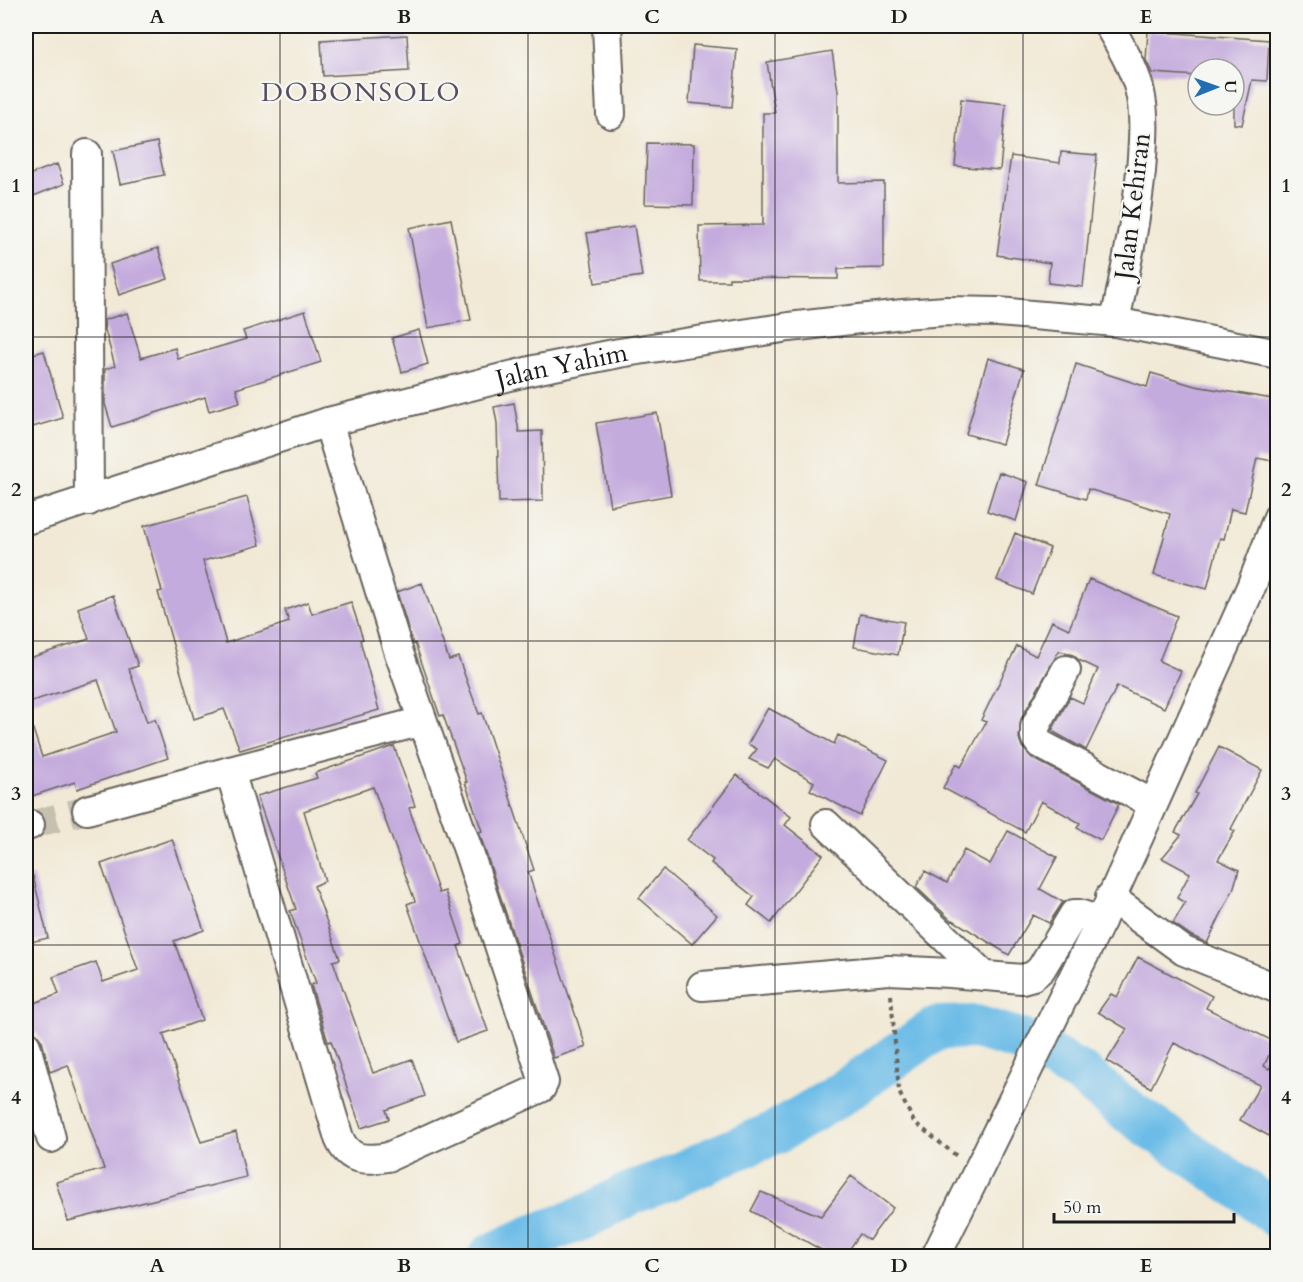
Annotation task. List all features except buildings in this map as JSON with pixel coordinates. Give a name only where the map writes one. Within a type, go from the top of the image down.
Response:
[{"type":"street","points":[[607,26],[611,114]]},
{"type":"street","name":"Jalan Kehiran","points":[[1109,26],[1125,54],[1139,87],[1144,143],[1137,214],[1115,322]]},
{"type":"street","points":[[87,154],[89,501]]},
{"type":"street","name":"Jalan Yahim","points":[[26,520],[328,422],[534,370],[619,353],[789,327],[903,314],[946,311],[998,312],[1115,322],[1278,354]]},
{"type":"street","points":[[230,771],[343,1148],[354,1157],[368,1160],[388,1157],[541,1088],[544,1083],[381,598],[328,422]]},
{"type":"street","points":[[936,1257],[1105,909],[1251,587],[1278,517]]},
{"type":"street","points":[[1066,670],[1035,727],[1035,737],[1040,744],[1153,804]]},
{"type":"street","points":[[87,810],[423,721]]},
{"type":"street","points":[[826,824],[985,976]]},
{"type":"street","points":[[702,986],[890,970],[1022,979],[1033,976],[1041,969],[1074,914],[1105,909],[1184,951],[1278,989]]},
{"type":"street","points":[[26,1046],[51,1138]]},
{"type":"path","points":[[891,996],[899,1092],[914,1122],[977,1173]]},
{"type":"waterway","points":[[490,1256],[529,1238],[581,1219],[631,1193],[775,1133],[836,1097],[937,1028],[976,1027],[1020,1040],[1083,1075],[1125,1109],[1241,1188],[1278,1217]]},
{"type":"tunnel","points":[[30,825],[87,810]]},
{"type":"district","name":"DOBONSOLO","points":[[361,92]]}]
